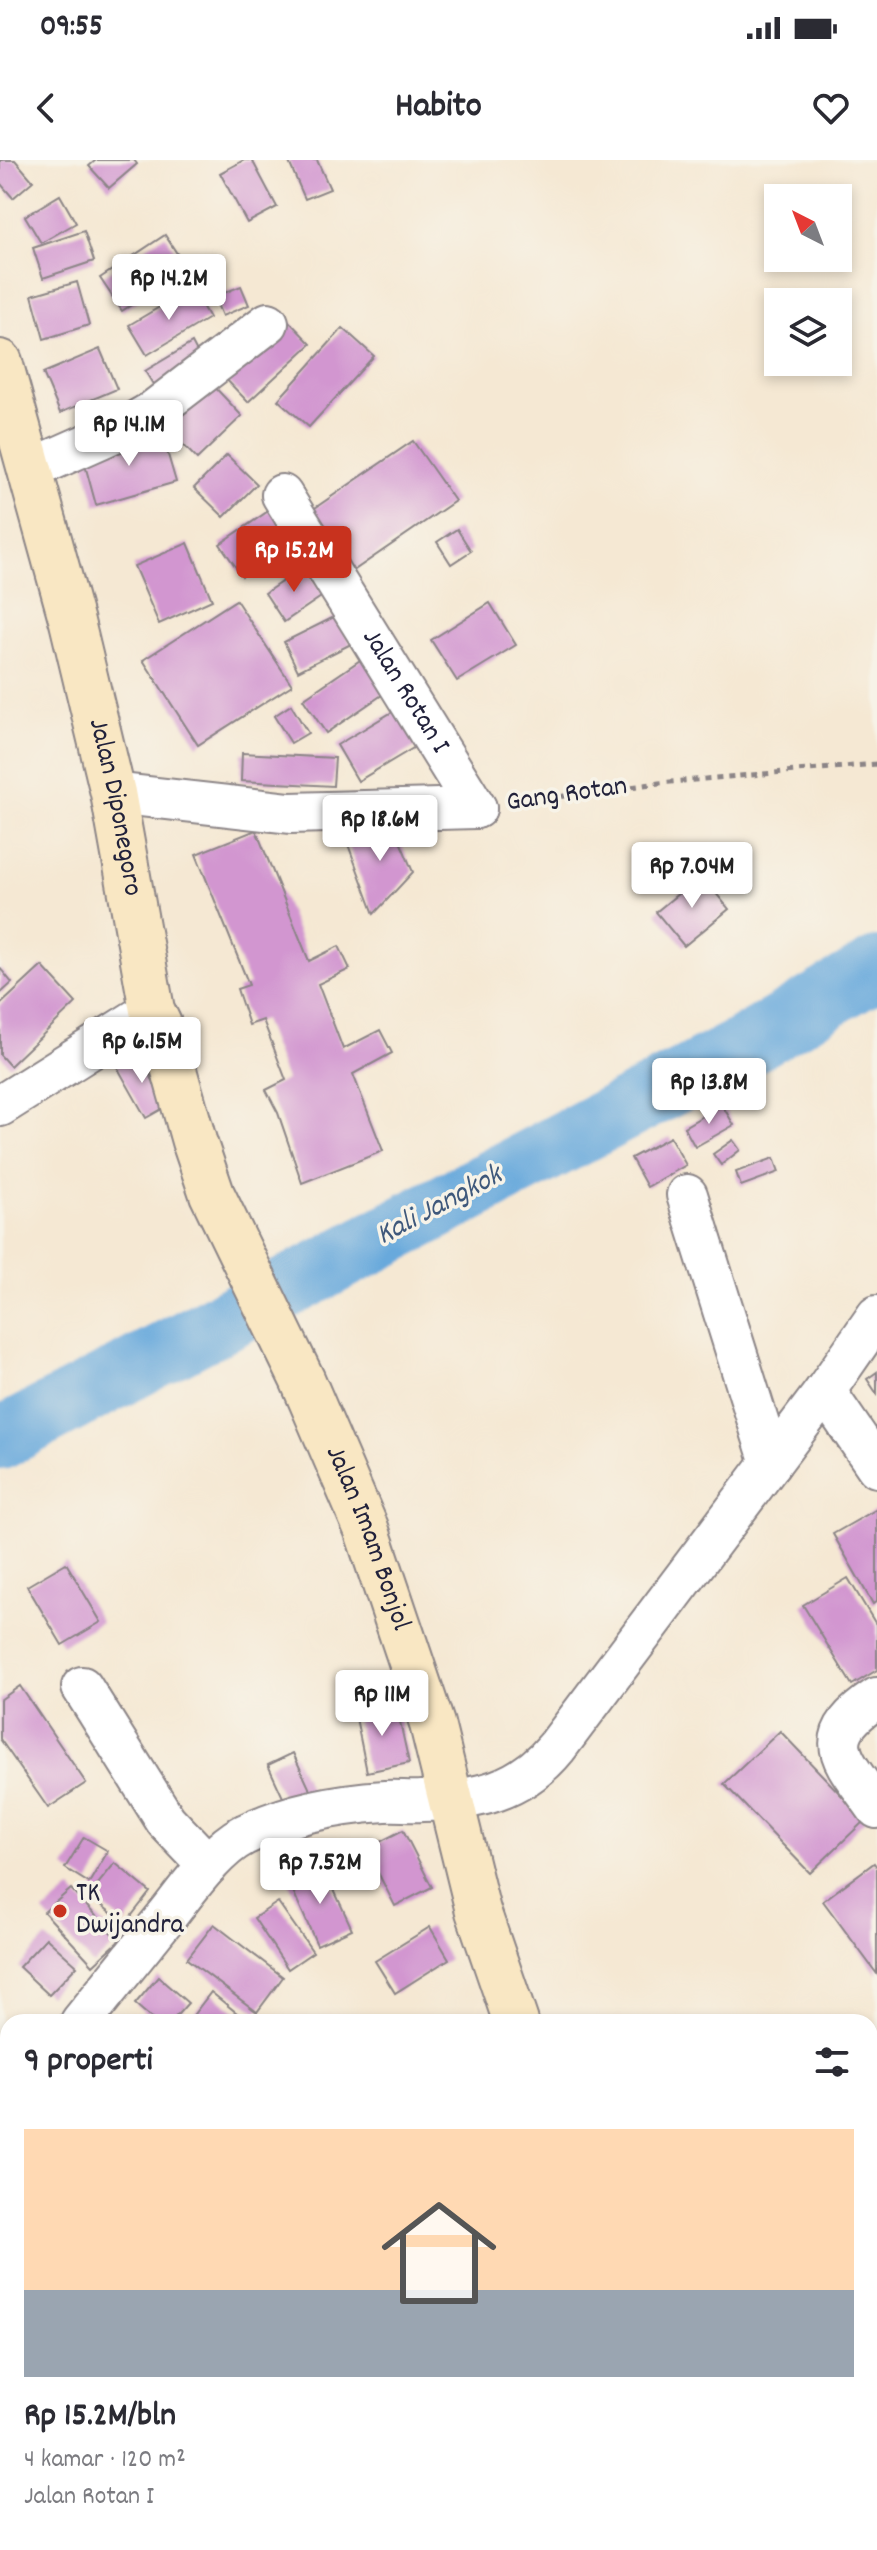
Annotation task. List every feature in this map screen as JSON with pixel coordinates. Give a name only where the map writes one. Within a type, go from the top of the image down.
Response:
[{"type":"main road","name":"Jalan Diponegoro","points":[[0,362],[72,622],[113,793],[152,1010],[164,1035],[212,1194],[239,1250]]},
{"type":"main road","name":"Jalan Imam Bonjol","points":[[239,1250],[302,1379],[366,1528],[432,1724],[478,1911],[513,2014]]},
{"type":"street","points":[[29,470],[126,427],[152,412],[268,323]]},
{"type":"street","name":"Jalan Rotan I","points":[[282,495],[476,808]]},
{"type":"street","name":"Gang Rotan","points":[[113,793],[290,813],[476,808]]},
{"type":"street","points":[[0,1106],[152,1010]]},
{"type":"street","points":[[687,1195],[771,1463]]},
{"type":"street","points":[[87,2014],[208,1865],[241,1836],[314,1811],[386,1801],[450,1800],[497,1791],[515,1784],[545,1761],[825,1391],[877,1316]]},
{"type":"street","points":[[825,1391],[877,1467]]},
{"type":"street","points":[[82,1687],[166,1821],[208,1865]]},
{"type":"street","points":[[877,1698],[856,1711],[840,1734],[838,1745],[844,1760],[877,1808]]},
{"type":"path","name":"Gang Rotan","points":[[476,808],[659,783],[877,764]]},
{"type":"building","points":[[0,160],[15,160],[33,181],[13,198],[0,183]]},
{"type":"building","points":[[96,160],[134,160],[137,164],[109,188],[89,166]]},
{"type":"building","points":[[244,160],[252,160],[277,207],[247,223],[220,173]]},
{"type":"building","points":[[288,160],[317,160],[330,189],[305,199]]},
{"type":"building","points":[[60,195],[76,223],[41,243],[25,216]]},
{"type":"building","points":[[84,231],[94,261],[43,278],[33,248]]},
{"type":"building","points":[[165,235],[187,269],[122,311],[100,278]]},
{"type":"building","points":[[77,282],[89,325],[44,339],[32,295]]},
{"type":"building","points":[[241,286],[249,305],[222,316],[214,297]]},
{"type":"building","points":[[192,288],[209,318],[147,355],[129,325]]},
{"type":"building","points":[[283,315],[311,344],[248,402],[220,373]]},
{"type":"building","points":[[343,328],[374,356],[309,427],[278,400]]},
{"type":"building","points":[[192,343],[203,364],[157,391],[145,371]]},
{"type":"building","points":[[100,349],[117,389],[60,413],[43,373]]},
{"type":"building","points":[[210,382],[242,416],[197,459],[164,425]]},
{"type":"building","points":[[161,431],[176,482],[96,505],[82,454]]},
{"type":"building","points":[[413,441],[455,501],[353,571],[312,510]]},
{"type":"building","points":[[227,455],[257,484],[224,517],[194,488]]},
{"type":"building","points":[[280,503],[302,535],[242,576],[220,544]]},
{"type":"building","points":[[457,529],[471,551],[451,564],[437,542]]},
{"type":"building","points":[[188,543],[212,600],[159,624],[134,566]]},
{"type":"building","points":[[305,566],[324,595],[284,622],[265,593]]},
{"type":"building","points":[[236,600],[292,685],[198,745],[143,660]]},
{"type":"building","points":[[490,603],[516,645],[457,681],[431,640]]},
{"type":"building","points":[[336,616],[351,644],[298,671],[284,642]]},
{"type":"building","points":[[375,650],[398,684],[326,733],[303,699]]},
{"type":"building","points":[[291,705],[308,733],[291,743],[274,716]]},
{"type":"building","points":[[404,705],[425,741],[358,781],[337,745]]},
{"type":"building","points":[[242,753],[335,758],[333,786],[241,781]]},
{"type":"building","points":[[392,822],[413,872],[374,914],[346,839]]},
{"type":"building","points":[[256,830],[309,961],[339,946],[350,969],[318,984],[343,1049],[380,1030],[392,1053],[353,1074],[383,1151],[302,1183],[278,1113],[266,1090],[286,1080],[263,1020],[249,1025],[237,989],[249,985],[196,854]]},
{"type":"building","points":[[701,875],[729,909],[684,946],[656,912]]},
{"type":"building","points":[[42,966],[76,1003],[10,1066],[0,1055],[0,1005]]},
{"type":"building","points":[[0,968],[12,983],[0,994]]},
{"type":"building","points":[[138,1053],[167,1106],[146,1118],[116,1065]]},
{"type":"building","points":[[722,1105],[734,1125],[695,1147],[684,1127]]},
{"type":"building","points":[[670,1137],[686,1165],[647,1187],[631,1158]]},
{"type":"building","points":[[733,1140],[740,1150],[721,1165],[713,1154]]},
{"type":"building","points":[[774,1158],[779,1172],[741,1186],[736,1172]]},
{"type":"building","points":[[877,1372],[877,1394],[867,1379]]},
{"type":"building","points":[[877,1509],[877,1601],[873,1604],[833,1534]]},
{"type":"building","points":[[66,1563],[101,1622],[62,1645],[27,1586]]},
{"type":"building","points":[[848,1578],[877,1626],[877,1670],[852,1685],[803,1605]]},
{"type":"building","points":[[20,1686],[86,1783],[48,1808],[0,1739],[0,1700]]},
{"type":"building","points":[[396,1704],[409,1763],[367,1772],[355,1713]]},
{"type":"building","points":[[780,1731],[865,1820],[810,1873],[724,1784]]},
{"type":"building","points":[[293,1753],[311,1792],[286,1804],[268,1765]]},
{"type":"building","points":[[403,1830],[432,1887],[395,1906],[366,1849]]},
{"type":"building","points":[[84,1837],[108,1851],[89,1883],[65,1868]]},
{"type":"building","points":[[115,1863],[150,1892],[125,1924],[89,1895]]},
{"type":"building","points":[[874,1863],[877,1867],[877,1974],[823,1901]]},
{"type":"building","points":[[323,1866],[352,1929],[317,1945],[289,1882]]},
{"type":"building","points":[[71,1889],[119,1941],[93,1965],[44,1912]]},
{"type":"building","points":[[278,1902],[313,1952],[288,1969],[254,1918]]},
{"type":"building","points":[[214,1924],[283,1977],[257,2012],[187,1959]]},
{"type":"building","points":[[430,1927],[449,1959],[395,1993],[375,1961]]},
{"type":"building","points":[[46,1938],[77,1966],[49,1995],[19,1967]]},
{"type":"building","points":[[158,1977],[188,2003],[178,2014],[147,2014],[135,2004]]},
{"type":"building","points":[[211,1992],[238,2014],[194,2014]]},
{"type":"waterway","name":"Kali Jangkok","points":[[0,1439],[744,1047],[877,968]]},
{"type":"place","name":"TK Dwijandra","points":[[60,1911]]}]
